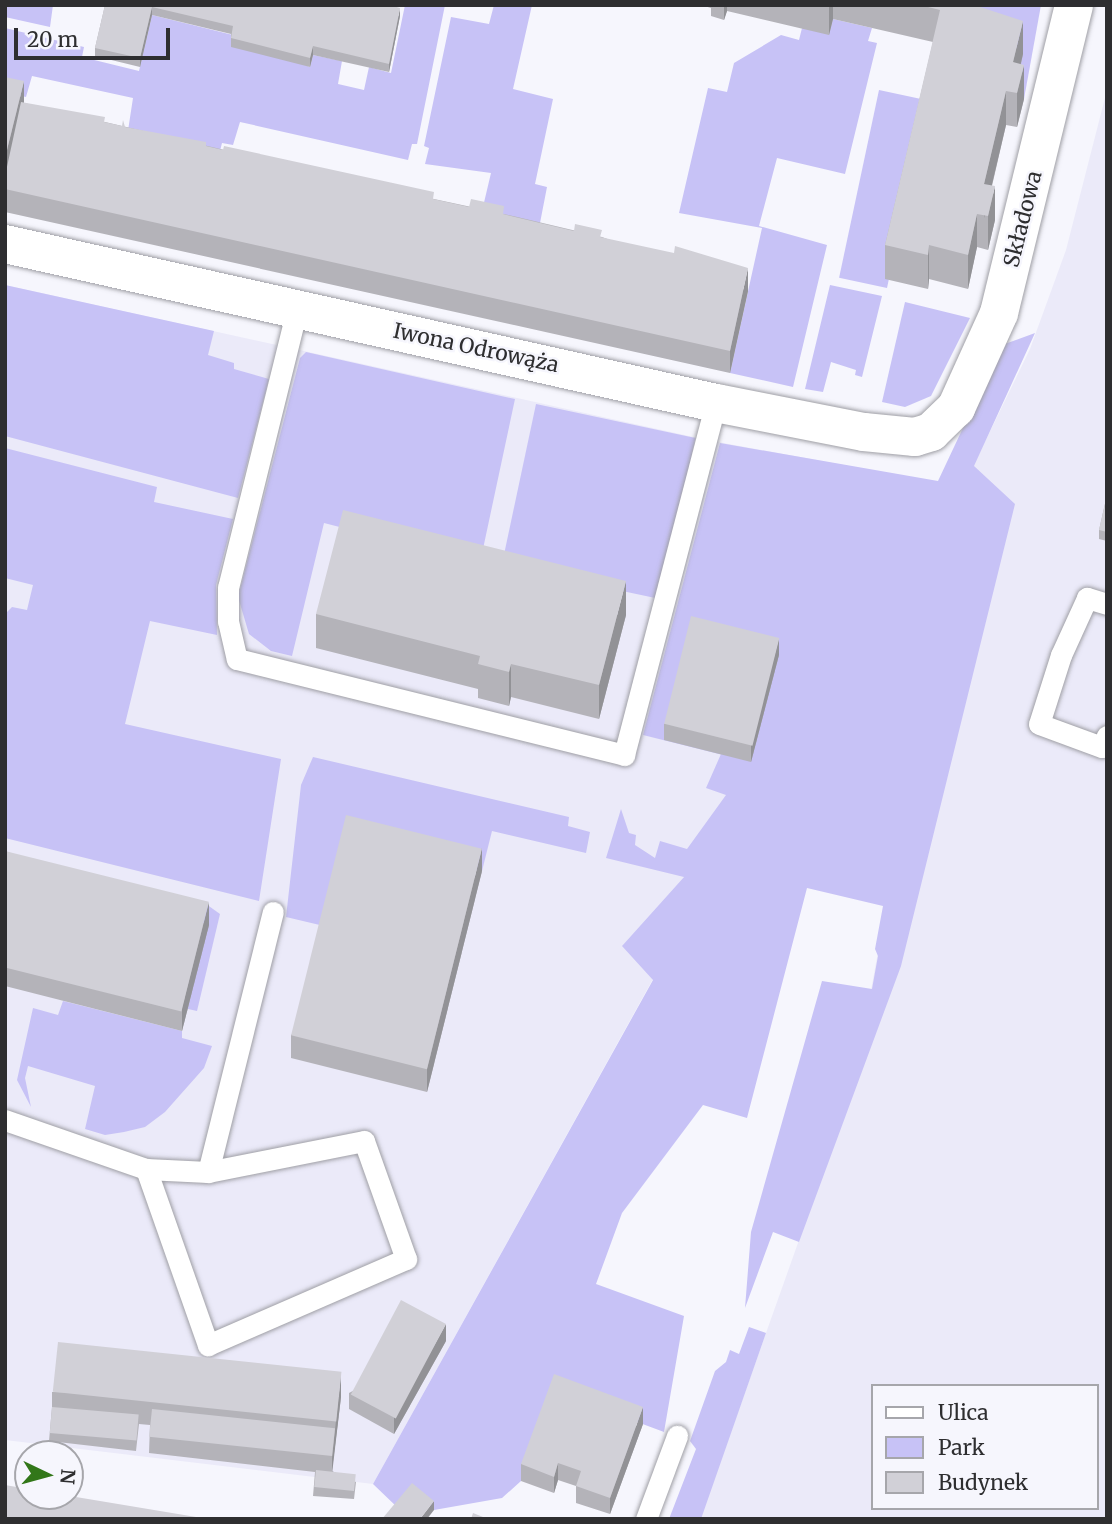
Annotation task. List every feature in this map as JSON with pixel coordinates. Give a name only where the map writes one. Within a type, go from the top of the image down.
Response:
[{"type":"street","name":"Składowa","points":[[944,422],[969,383],[999,313],[1074,5]]},
{"type":"street","name":"Iwona Odrowąża","points":[[5,244],[716,402],[898,438],[931,432],[944,422]]},
{"type":"lane","points":[[297,309],[228,587],[228,621],[237,659],[624,755],[716,402]]},
{"type":"lane","points":[[1107,604],[1087,598],[1061,655],[1039,724],[1102,747],[1107,736]]},
{"type":"lane","points":[[208,1172],[273,912]]},
{"type":"lane","points":[[5,1120],[146,1169],[208,1172],[365,1141],[406,1259],[208,1345],[146,1169]]},
{"type":"lane","points":[[646,1519],[677,1436]]},
{"type":"shaded area","points":[[1107,90],[1107,1519],[700,1519],[853,1088],[922,713],[684,877],[623,945],[653,979],[373,1484],[84,1449],[84,1440],[5,1440],[5,285],[707,440],[963,487],[1030,349],[1066,250]]},
{"type":"green space","points":[[5,5],[53,5],[50,27],[5,17]]},
{"type":"green space","points":[[405,5],[445,5],[417,144],[412,144],[408,160],[240,122],[233,145],[222,143],[218,159],[127,137],[133,98],[32,76],[26,97],[5,92],[5,28],[84,47],[82,57],[139,71],[152,15],[233,35],[310,67],[313,55],[342,61],[338,84],[364,90],[369,67],[391,73]]},
{"type":"green space","points":[[494,5],[532,5],[513,89],[553,99],[535,184],[547,187],[540,223],[482,211],[491,173],[425,164],[429,148],[424,146],[451,17],[489,24]]},
{"type":"green space","points":[[958,5],[1041,5],[1024,99]]},
{"type":"green space","points":[[833,19],[872,28],[868,41],[877,43],[845,174],[777,158],[759,226],[827,245],[793,387],[730,373],[762,228],[679,213],[708,88],[727,92],[734,63],[781,35],[799,40],[802,28],[829,34]]},
{"type":"green space","points":[[879,90],[927,100],[887,288],[839,278]]},
{"type":"green space","points":[[5,285],[214,331],[208,355],[234,363],[234,369],[269,379],[238,498],[5,436]]},
{"type":"green space","points":[[830,285],[882,296],[862,377],[855,375],[856,370],[831,362],[823,392],[805,389]]},
{"type":"green space","points":[[905,302],[970,318],[931,396],[905,407],[882,402]]},
{"type":"green space","points":[[1035,333],[974,466],[1015,504],[901,966],[799,1242],[773,1232],[745,1308],[751,1232],[822,981],[872,989],[878,956],[875,949],[883,906],[807,888],[747,1118],[703,1105],[622,1213],[596,1284],[684,1316],[664,1432],[554,1391],[521,1481],[502,1498],[434,1510],[412,1492],[398,1508],[373,1484],[653,980],[622,946],[684,877],[606,858],[621,809],[629,833],[636,835],[635,845],[655,858],[660,841],[687,849],[726,795],[706,788],[721,754],[643,735],[720,443],[938,481],[1002,345]]},
{"type":"green space","points":[[306,352],[515,399],[480,563],[324,523],[292,656],[271,651],[249,634],[238,597],[300,358]]},
{"type":"green space","points":[[536,404],[695,438],[661,599],[502,565]]},
{"type":"green space","points":[[5,448],[157,487],[154,502],[233,519],[216,585],[217,635],[150,621],[125,724],[281,759],[259,901],[5,838],[5,614],[12,607],[27,610],[33,585],[5,578]]},
{"type":"green space","points":[[313,757],[569,817],[568,826],[590,832],[586,853],[492,831],[482,871],[346,837],[324,926],[286,917],[301,785]]},
{"type":"green space","points":[[5,857],[206,904],[220,914],[197,1011],[188,1009]]},
{"type":"green space","points":[[63,1001],[182,1031],[182,1038],[212,1046],[204,1068],[165,1112],[145,1127],[124,1132],[105,1135],[85,1129],[95,1086],[28,1066],[25,1078],[31,1107],[17,1080],[33,1008],[58,1015]]},
{"type":"green space","points":[[749,1327],[766,1333],[701,1519],[669,1519],[696,1449],[690,1441],[715,1371],[726,1362],[730,1350],[739,1354]]},
{"type":"building","points":[[105,5],[390,5],[400,8],[389,64],[313,46],[310,58],[231,38],[233,26],[152,7],[140,58],[95,48]]},
{"type":"building","points":[[920,5],[974,5],[1023,21],[1013,62],[1024,65],[1017,93],[1006,91],[984,184],[995,186],[988,216],[977,214],[968,255],[929,245],[928,255],[885,245],[940,10]]},
{"type":"building","points":[[5,77],[24,81],[5,158]]},
{"type":"building","points":[[21,102],[105,117],[104,122],[122,126],[123,120],[125,127],[206,142],[206,146],[223,150],[224,146],[434,192],[433,199],[469,207],[471,199],[504,206],[503,214],[574,231],[575,224],[602,230],[600,237],[674,253],[675,246],[748,268],[730,351],[5,189],[5,176]]},
{"type":"building","points":[[1107,495],[1107,532],[1099,530]]},
{"type":"building","points":[[343,510],[626,581],[599,685],[511,664],[509,672],[478,664],[480,656],[316,614]]},
{"type":"building","points":[[691,616],[779,638],[752,746],[664,724]]},
{"type":"building","points":[[346,815],[482,849],[427,1069],[291,1035]]},
{"type":"building","points":[[5,851],[209,902],[181,1011],[5,967]]},
{"type":"building","points":[[401,1300],[446,1324],[396,1418],[351,1394]]},
{"type":"building","points":[[58,1342],[341,1372],[336,1422],[53,1392]]},
{"type":"building","points":[[554,1374],[643,1407],[610,1498],[576,1486],[581,1471],[558,1463],[554,1477],[521,1464]]},
{"type":"building","points":[[52,1407],[139,1415],[136,1440],[50,1433]]},
{"type":"building","points":[[152,1409],[335,1428],[332,1456],[149,1437]]},
{"type":"building","points":[[316,1470],[356,1474],[354,1491],[314,1487]]},
{"type":"building","points":[[412,1483],[434,1501],[420,1519],[382,1519]]},
{"type":"building","points":[[5,1485],[14,1487],[14,1510],[84,1510],[84,1498],[208,1519],[5,1519]]},
{"type":"building","points":[[473,1513],[488,1519],[471,1519]]}]
